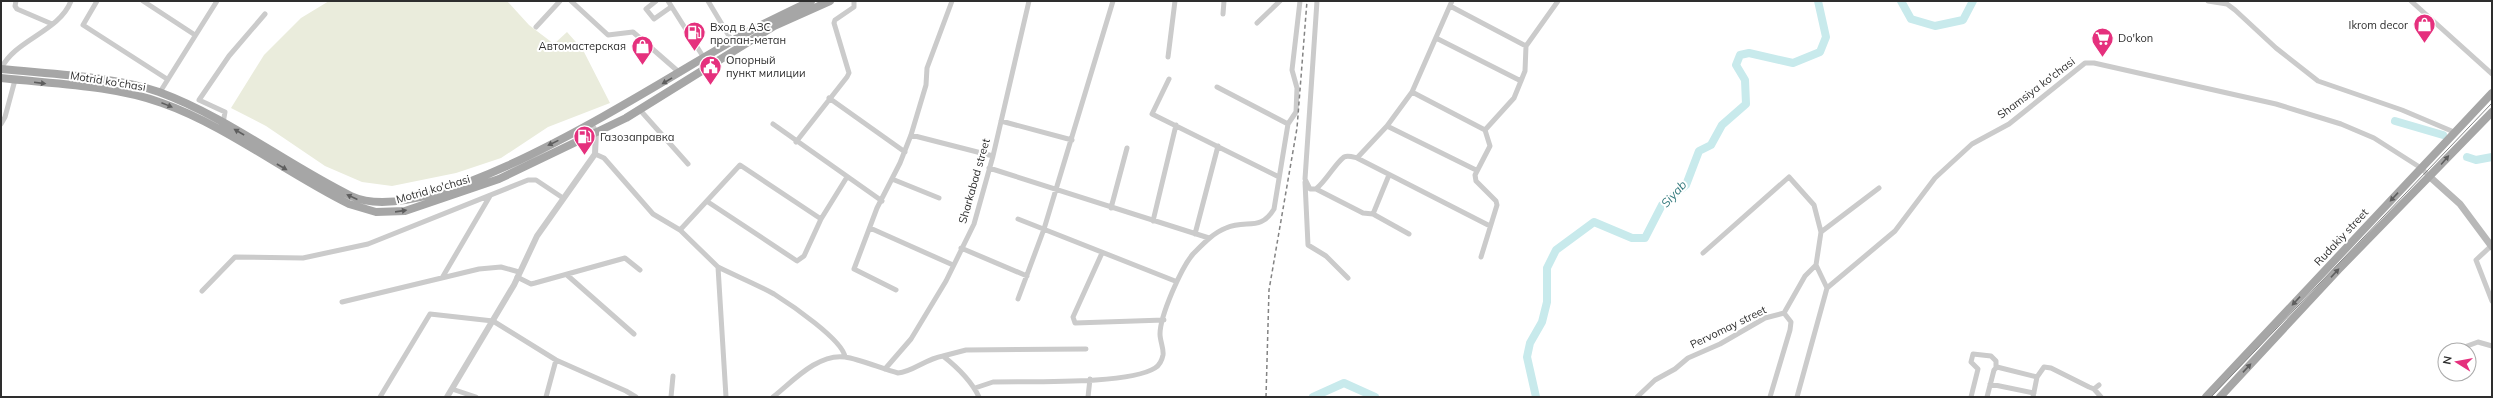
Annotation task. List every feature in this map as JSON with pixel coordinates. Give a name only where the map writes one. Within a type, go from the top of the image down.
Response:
[{"type":"main road","name":"Motrid ko'chasi","points":[[1,69],[116,82],[160,92],[223,123],[345,194],[363,201],[383,204],[401,202],[472,180],[591,124],[732,41],[811,1]]},
{"type":"main road","name":"Motrid ko'chasi","points":[[1,78],[114,91],[164,104],[218,130],[342,201],[355,207],[376,212],[390,213],[412,209],[478,188],[596,132],[640,110],[774,26],[830,1]]},
{"type":"main road","name":"Rudakiy street","points":[[2206,397],[2492,93]]},
{"type":"main road","name":"Rudakiy street","points":[[2220,397],[2338,270],[2492,112]]},
{"type":"main road","points":[[2430,177],[2460,204],[2492,246]]},
{"type":"street","points":[[16,1],[15,6],[17,9],[52,24]]},
{"type":"street","points":[[1,69],[9,58],[65,13],[71,1]]},
{"type":"street","points":[[97,1],[83,25],[167,79]]},
{"type":"street","points":[[144,1],[195,35]]},
{"type":"street","points":[[160,92],[217,1]]},
{"type":"street","points":[[536,26],[560,1]]},
{"type":"street","points":[[571,1],[608,35],[634,32],[680,73]]},
{"type":"street","points":[[656,1],[646,9],[654,20],[671,7]]},
{"type":"street","points":[[668,1],[704,58]]},
{"type":"street","points":[[708,1],[732,41]]},
{"type":"street","points":[[796,142],[849,73],[834,23],[835,20],[854,8],[854,1]]},
{"type":"street","points":[[896,290],[854,269],[870,228],[911,135],[926,85],[927,68],[952,1]]},
{"type":"street","name":"Sharkabad street","points":[[885,370],[911,339],[953,265],[974,224],[993,156],[1029,1]]},
{"type":"street","points":[[1018,300],[1044,229],[1113,1]]},
{"type":"street","points":[[1168,57],[1175,1]]},
{"type":"street","points":[[1223,14],[1224,1]]},
{"type":"street","points":[[1257,23],[1280,1]]},
{"type":"street","points":[[975,388],[993,382],[1118,378],[1156,368],[1161,363],[1163,354],[1160,333],[1175,281],[1192,255],[1209,238],[1235,225],[1261,223],[1269,218],[1277,197],[1288,124],[1296,112],[1297,88],[1292,70],[1300,1]]},
{"type":"street","points":[[1317,1],[1305,180],[1308,246],[1326,256],[1348,278]]},
{"type":"street","points":[[1485,130],[1514,98],[1525,71],[1526,46],[1558,1]]},
{"type":"street","points":[[2208,1],[2231,7],[2318,81],[2402,110],[2454,132]]},
{"type":"street","points":[[2411,1],[2492,74]]},
{"type":"street","points":[[1357,158],[1387,126],[1412,92],[1451,4],[1526,46]]},
{"type":"street","points":[[223,123],[225,112],[199,100],[229,56],[265,14]]},
{"type":"street","points":[[1436,38],[1521,81]]},
{"type":"street","name":"Shamsiya ko'chasi","points":[[1827,288],[1895,231],[1934,178],[1972,144],[2009,124],[2085,63],[2094,63],[2178,81],[2276,104],[2342,124],[2374,138],[2421,168]]},
{"type":"street","points":[[1169,79],[1152,114],[1279,177]]},
{"type":"street","points":[[1,124],[5,117],[15,80]]},
{"type":"street","points":[[1217,87],[1288,124]]},
{"type":"street","points":[[1412,92],[1485,130],[1490,146],[1476,170],[1476,181],[1496,201],[1481,257]]},
{"type":"street","points":[[829,98],[904,152]]},
{"type":"street","points":[[640,110],[688,164]]},
{"type":"street","points":[[1001,121],[1072,140]]},
{"type":"street","points":[[447,397],[493,321],[537,236],[595,154],[596,132],[591,124]]},
{"type":"street","points":[[773,124],[796,142],[882,201]]},
{"type":"street","points":[[1152,221],[1176,125]]},
{"type":"street","points":[[1387,126],[1476,170]]},
{"type":"street","points":[[911,135],[993,156]]},
{"type":"street","points":[[1195,234],[1218,146]]},
{"type":"street","points":[[1111,208],[1127,148]]},
{"type":"street","points":[[595,154],[604,158],[653,214],[680,230],[718,267],[774,294],[796,309],[834,340],[844,352],[845,357]]},
{"type":"street","points":[[1316,189],[1345,157],[1350,156],[1357,158],[1490,226]]},
{"type":"street","points":[[680,230],[708,202],[740,165],[821,220]]},
{"type":"street","points":[[989,168],[1057,188],[1111,208],[1209,238]]},
{"type":"street","points":[[2421,168],[2430,177]]},
{"type":"street","points":[[1373,214],[1389,175]]},
{"type":"street","points":[[708,202],[797,262],[804,256],[821,220],[847,177]]},
{"type":"street","points":[[1704,252],[1789,177],[1814,205],[1821,232],[1816,266],[1827,288],[1798,397]]},
{"type":"street","points":[[892,179],[939,198]]},
{"type":"street","points":[[202,291],[235,257],[303,258],[368,244],[528,180],[536,180],[563,198]]},
{"type":"street","points":[[1305,180],[1310,189],[1316,189],[1363,213],[1373,214],[1409,234]]},
{"type":"street","points":[[1821,232],[1879,188]]},
{"type":"street","points":[[442,278],[490,196]]},
{"type":"street","points":[[1018,219],[1175,281]]},
{"type":"street","points":[[870,228],[953,265]]},
{"type":"street","points":[[2492,246],[2476,260],[2492,301]]},
{"type":"street","points":[[961,248],[1027,276]]},
{"type":"street","points":[[1102,253],[1073,317],[1075,323],[1164,320]]},
{"type":"street","points":[[342,302],[442,278],[494,268],[518,274],[531,284],[625,258],[640,270]]},
{"type":"street","name":"Pervomay street","points":[[1637,397],[1655,380],[1675,369],[1688,358],[1720,344],[1765,318],[1784,312],[1805,276],[1816,266]]},
{"type":"street","points":[[718,267],[726,397]]},
{"type":"street","points":[[566,275],[634,334]]},
{"type":"street","points":[[1770,397],[1790,330],[1791,322],[1784,312]]},
{"type":"street","points":[[380,397],[430,314],[493,321],[556,360],[626,391],[636,397]]},
{"type":"street","points":[[2477,342],[2492,346]]},
{"type":"street","points":[[774,397],[816,365],[830,357],[845,357],[885,370],[906,373],[929,358],[966,350],[1086,349]]},
{"type":"street","points":[[1971,397],[1978,369],[1971,362],[1973,354],[1991,356],[1996,361],[1996,368],[1987,397]]},
{"type":"street","points":[[943,356],[956,367],[975,388],[979,397]]},
{"type":"street","points":[[546,397],[556,360]]},
{"type":"street","points":[[1990,384],[2033,395],[2038,377],[2044,367],[2048,367],[2094,389],[2101,397]]},
{"type":"street","points":[[1996,368],[2038,377]]},
{"type":"street","points":[[671,397],[673,376]]},
{"type":"street","points":[[1088,397],[1090,379]]},
{"type":"street","points":[[2094,389],[2100,385]]},
{"type":"street","points":[[452,389],[476,397]]},
{"type":"green space","points":[[329,1],[507,1],[529,25],[554,44],[567,32],[583,50],[610,103],[548,127],[501,158],[456,173],[392,186],[362,182],[325,166],[266,126],[231,108],[264,55],[301,18]]},
{"type":"waterway","name":"Siyab","points":[[1536,397],[1527,357],[1530,343],[1542,322],[1547,302],[1547,268],[1556,250],[1594,222],[1632,238],[1645,238],[1662,205],[1686,185],[1699,151],[1711,145],[1722,125],[1746,104],[1745,80],[1736,65],[1740,55],[1749,53],[1793,63],[1820,52],[1826,37],[1818,1]]},
{"type":"waterway","name":"Siyab","points":[[1901,1],[1911,19],[1935,26],[1963,20],[1973,1]]},
{"type":"waterway","points":[[2395,121],[2443,135]]},
{"type":"waterway","points":[[2467,157],[2476,160],[2492,157]]},
{"type":"waterway","name":"Siyab","points":[[1313,397],[1344,383],[1375,397]]},
{"type":"tram line","points":[[2211,397],[2492,103]]},
{"type":"railway","points":[[1266,397],[1269,290],[1297,128],[1307,1]]},
{"type":"place","name":"Ikrom decor","points":[[2424,44]]},
{"type":"place","name":"Вход в АЗС пропан-метан","points":[[694,52]]},
{"type":"place","name":"Do'kon","points":[[2102,58]]},
{"type":"place","name":"Автомастерская","points":[[642,66]]},
{"type":"place","name":"Опорный пункт милиции","points":[[711,86]]},
{"type":"place","name":"Газозаправка","points":[[584,156]]}]
